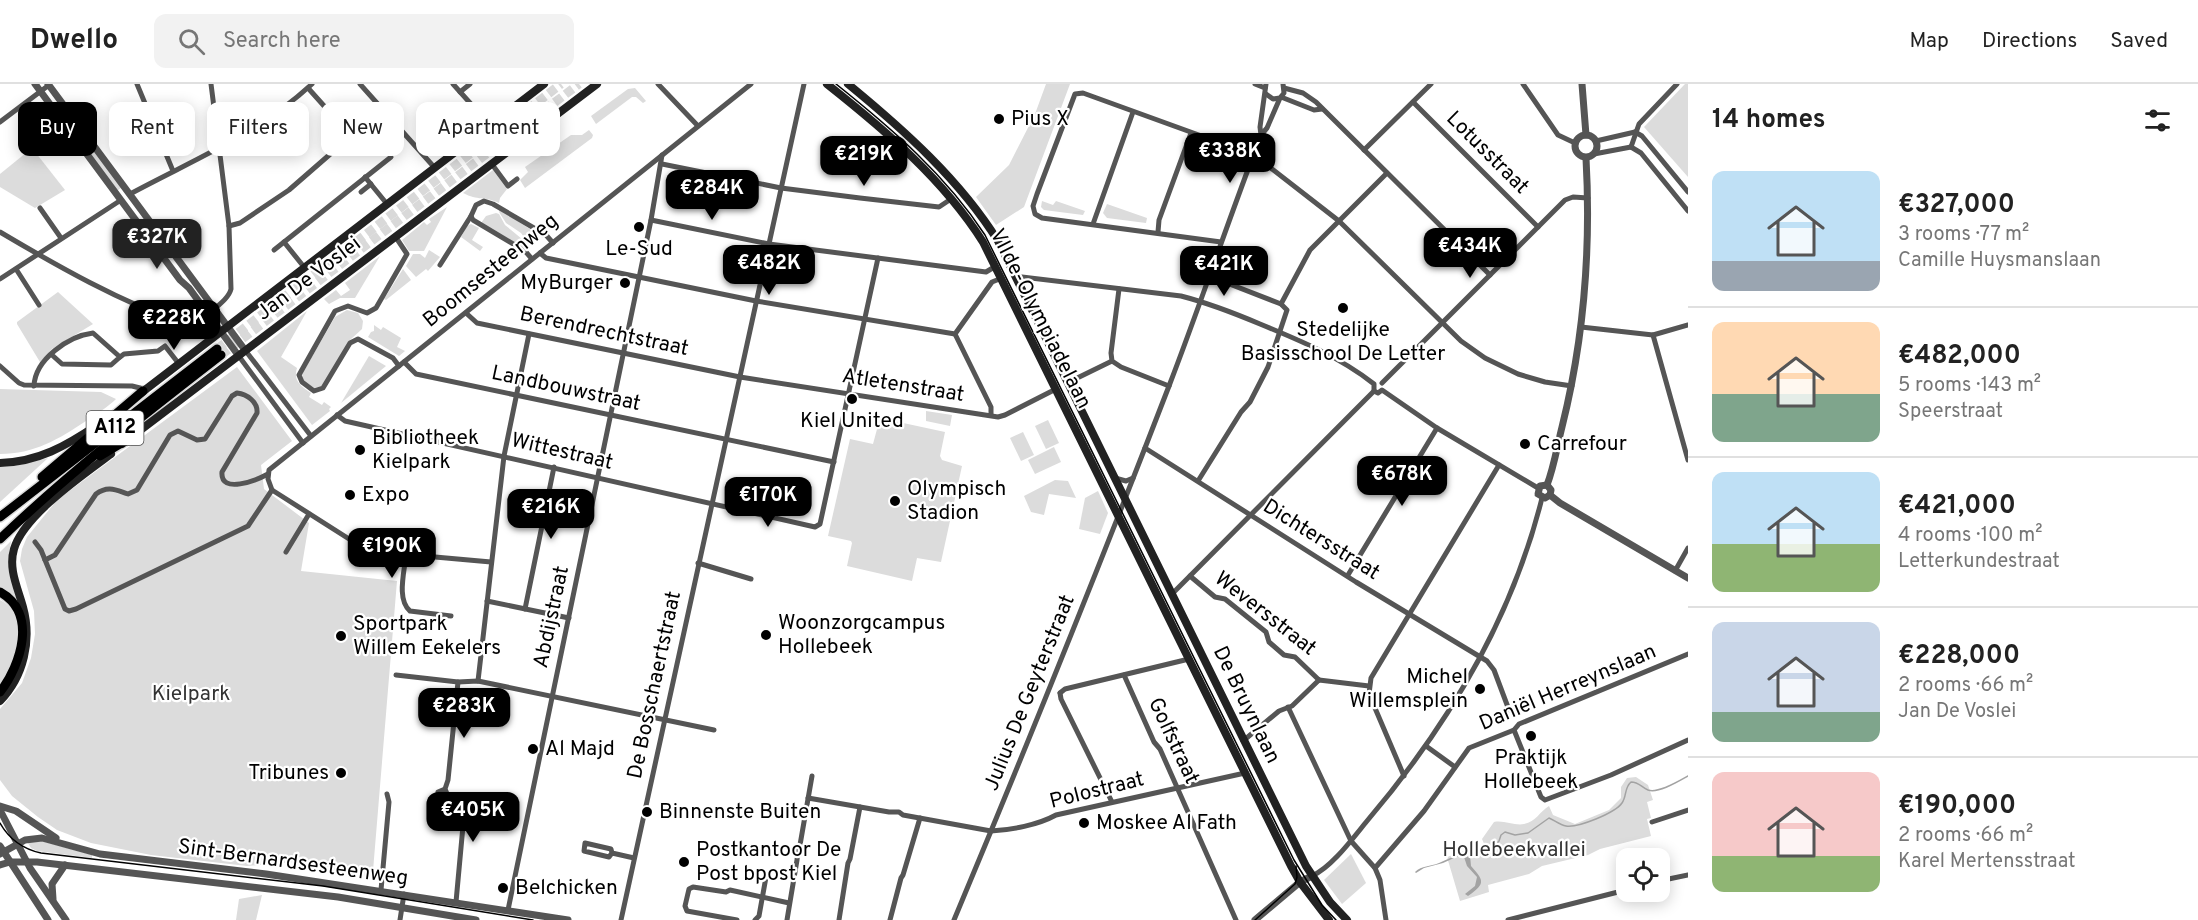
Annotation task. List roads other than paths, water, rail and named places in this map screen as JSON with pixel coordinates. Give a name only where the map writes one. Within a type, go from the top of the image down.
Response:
[{"type":"highway","name":"A112","points":[[0,517],[219,352],[65,478],[0,539]]},
{"type":"highway","points":[[12,506],[69,453],[142,391]]},
{"type":"highway","points":[[65,478],[125,441]]},
{"type":"highway","points":[[0,592],[18,609],[22,632],[19,655],[14,670],[0,692]]},
{"type":"main road","name":"Jan De Voslei","points":[[516,102],[535,87],[543,84]]},
{"type":"main road","name":"Jan De Voslei","points":[[0,701],[18,676],[26,648],[26,623],[11,564],[14,549],[18,539],[50,503],[125,441],[597,84]]},
{"type":"main road","name":"VIIde-Olympiadelaan","points":[[827,84],[890,135],[951,199],[979,235],[1118,515]]},
{"type":"main road","name":"VIIde-Olympiadelaan","points":[[849,84],[889,118],[946,174],[985,221],[998,241],[1124,500]]},
{"type":"main road","name":"Jan De Voslei","points":[[0,463],[34,459],[54,452],[111,417],[448,156]]},
{"type":"main road","name":"De Bruynlaan","points":[[1124,500],[1312,876],[1330,902],[1347,920]]},
{"type":"main road","name":"De Bruynlaan","points":[[1118,515],[1300,882],[1329,920]]},
{"type":"street","points":[[35,84],[48,102]]},
{"type":"street","points":[[137,84],[173,171]]},
{"type":"street","points":[[211,84],[214,102]]},
{"type":"street","points":[[360,84],[376,102]]},
{"type":"street","points":[[453,84],[469,102]]},
{"type":"street","points":[[460,92],[470,84]]},
{"type":"street","points":[[658,84],[698,126]]},
{"type":"street","name":"Boomsesteenweg","points":[[268,474],[269,470],[337,415],[751,84]]},
{"type":"street","name":"De Bosschaertstraat","points":[[621,920],[804,84]]},
{"type":"street","points":[[1255,84],[1266,89],[1273,99],[1280,97],[1314,110],[1322,109]]},
{"type":"street","points":[[1364,150],[1431,84]]},
{"type":"street","points":[[1523,84],[1558,135],[1575,143]]},
{"type":"street","points":[[1582,84],[1586,135]]},
{"type":"street","points":[[1631,147],[1639,124],[1677,84]]},
{"type":"street","points":[[0,122],[48,85],[130,194],[224,329],[238,356],[303,443]]},
{"type":"street","points":[[290,102],[310,86],[323,102]]},
{"type":"street","points":[[1283,86],[1310,96],[1490,275]]},
{"type":"street","name":"Julius De Geyterstraat","points":[[954,920],[1145,448],[1202,301],[1221,242],[1261,135],[1267,128],[1283,86]]},
{"type":"street","name":"Julius De Geyterstraat","points":[[1261,135],[1260,127],[1266,89]]},
{"type":"street","points":[[1221,242],[1037,216],[1033,209],[1037,194],[1075,94],[1083,93],[1254,154],[1339,221],[1441,324],[1461,341],[1518,374],[1545,382],[1572,386]]},
{"type":"street","name":"Lotusstraat","points":[[1413,102],[1538,227]]},
{"type":"street","points":[[1093,224],[1133,112]]},
{"type":"street","points":[[1596,141],[1635,132],[1642,136],[1688,192]]},
{"type":"street","points":[[1158,232],[1159,220],[1191,133]]},
{"type":"street","points":[[404,134],[434,167]]},
{"type":"street","points":[[1587,158],[1578,154],[1575,143],[1578,138],[1586,135],[1592,136],[1598,146],[1594,154]]},
{"type":"street","points":[[1587,158],[1594,154],[1631,147],[1641,153],[1688,210]]},
{"type":"street","points":[[130,194],[207,154]]},
{"type":"street","name":"Abdijstraat","points":[[508,910],[640,277],[662,154]]},
{"type":"street","points":[[89,156],[180,280],[211,310]]},
{"type":"street","points":[[0,232],[106,290],[180,322],[192,323],[227,298],[230,292],[229,226],[221,156]]},
{"type":"street","points":[[229,226],[240,223],[289,190],[328,156]]},
{"type":"street","name":"Jan De Voslei","points":[[274,250],[391,157]]},
{"type":"street","points":[[1547,485],[1572,386],[1581,327],[1587,255],[1587,158]]},
{"type":"street","points":[[491,163],[508,186],[518,179]]},
{"type":"street","points":[[662,164],[781,188],[939,207],[951,199]]},
{"type":"street","points":[[1281,304],[1310,250],[1387,173]]},
{"type":"street","points":[[365,177],[387,204]]},
{"type":"street","points":[[362,192],[371,184]]},
{"type":"street","points":[[1382,390],[1382,383],[1565,200],[1572,197],[1588,198]]},
{"type":"street","points":[[0,279],[121,200]]},
{"type":"street","points":[[440,265],[480,202],[489,202],[546,235],[553,243]]},
{"type":"street","points":[[40,208],[61,238]]},
{"type":"street","points":[[471,216],[476,222],[525,251],[532,259]]},
{"type":"street","points":[[651,220],[769,244],[986,272],[996,266]]},
{"type":"street","name":"Jan De Voslei","points":[[395,236],[407,254],[376,308],[367,313],[348,306],[335,312],[299,375],[303,382],[315,391],[323,388],[350,343],[358,339],[402,364]]},
{"type":"street","name":"Jan De Voslei","points":[[284,242],[304,267]]},
{"type":"street","points":[[540,253],[546,258],[756,302],[955,334]]},
{"type":"street","points":[[834,462],[878,258]]},
{"type":"street","points":[[16,268],[39,305]]},
{"type":"street","points":[[986,272],[992,282]]},
{"type":"street","points":[[1014,276],[1181,296],[1202,301],[1281,332],[1344,363],[1374,384]]},
{"type":"street","points":[[1198,481],[1241,412],[1250,402],[1268,367],[1287,310],[1281,304],[1209,276]]},
{"type":"street","points":[[955,334],[992,282],[1002,278]]},
{"type":"street","points":[[1119,289],[1112,361],[1121,367],[1169,386]]},
{"type":"street","name":"Berendrechtstraat","points":[[466,313],[477,323],[740,377]]},
{"type":"street","points":[[1581,327],[1653,335],[1688,325]]},
{"type":"street","points":[[224,329],[245,350],[311,436]]},
{"type":"street","points":[[34,386],[37,372],[58,348],[80,335],[93,333],[120,357]]},
{"type":"street","points":[[478,681],[504,456],[530,334]]},
{"type":"street","points":[[955,334],[991,407],[991,415]]},
{"type":"street","points":[[1653,335],[1688,460]]},
{"type":"street","points":[[52,355],[62,364],[111,365],[123,354],[158,351],[165,346],[179,364]]},
{"type":"street","points":[[1067,383],[1112,361]]},
{"type":"street","name":"Landbouwstraat","points":[[402,364],[416,374],[834,462]]},
{"type":"street","points":[[0,366],[19,383],[34,386],[132,386],[142,391]]},
{"type":"street","name":"Atletenstraat","points":[[740,377],[998,417],[1056,389]]},
{"type":"street","points":[[1374,384],[1382,383]]},
{"type":"street","points":[[1172,594],[1374,391],[1374,384]]},
{"type":"street","points":[[1374,391],[1378,393],[1382,390]]},
{"type":"street","points":[[1382,390],[1437,428],[1538,488]]},
{"type":"street","points":[[45,560],[55,555],[99,492],[111,488],[128,494],[133,493],[170,435],[178,431],[197,440],[205,439],[232,396],[237,393],[254,401],[258,408],[222,472],[226,483],[230,485],[257,480],[268,474],[272,490],[368,550],[491,562]]},
{"type":"street","name":"Wittestraat","points":[[337,415],[345,421],[816,527],[820,524],[834,462]]},
{"type":"street","points":[[1348,575],[1437,428]]},
{"type":"street","name":"Dichtersstraat","points":[[1145,448],[1482,658]]},
{"type":"street","points":[[1404,776],[1369,694],[1371,678],[1499,465]]},
{"type":"street","points":[[525,609],[555,467]]},
{"type":"street","points":[[1114,478],[1126,481],[1133,478]]},
{"type":"street","points":[[1538,488],[1547,485]]},
{"type":"street","points":[[1255,920],[1300,882],[1320,872],[1351,841],[1426,746],[1482,658],[1503,611],[1546,496],[1551,490],[1547,485]]},
{"type":"street","points":[[1538,488],[1538,494],[1546,496],[1688,579]]},
{"type":"street","points":[[35,542],[65,609],[76,609],[248,526],[272,490]]},
{"type":"street","points":[[286,552],[309,514]]},
{"type":"street","points":[[1675,571],[1688,548]]},
{"type":"street","points":[[406,554],[402,597],[406,608],[410,611],[451,616]]},
{"type":"street","points":[[698,563],[751,579]]},
{"type":"street","name":"Weversstraat","points":[[1190,576],[1215,597],[1226,599],[1266,632],[1269,642],[1276,649],[1284,655],[1295,657],[1319,680]]},
{"type":"street","points":[[487,601],[569,618]]},
{"type":"street","name":"Daniël Herreynslaan","points":[[1375,868],[1424,811],[1469,748],[1514,730],[1519,724],[1688,654]]},
{"type":"street","points":[[1482,658],[1494,670],[1509,710]]},
{"type":"street","points":[[1060,693],[1065,688],[1189,659]]},
{"type":"street","points":[[396,675],[458,682],[478,681],[714,730]]},
{"type":"street","name":"Golfstraat","points":[[1124,675],[1236,920]]},
{"type":"street","points":[[1244,741],[1319,680],[1370,686]]},
{"type":"street","points":[[456,902],[464,815],[449,808],[438,794],[440,790],[445,789],[448,780],[458,682]]},
{"type":"street","points":[[1049,689],[1060,693]]},
{"type":"street","points":[[1060,693],[1112,802]]},
{"type":"street","points":[[1288,707],[1351,841],[1375,868],[1380,880],[1386,920]]},
{"type":"street","points":[[1514,730],[1541,797],[1549,800],[1688,740]]},
{"type":"street","points":[[1426,746],[1455,767]]},
{"type":"street","name":"Polostraat","points":[[991,831],[1047,820],[1056,815],[1245,772]]},
{"type":"street","points":[[786,920],[812,776]]},
{"type":"street","points":[[381,890],[389,802],[387,794]]},
{"type":"street","points":[[808,798],[899,812],[991,831]]},
{"type":"street","points":[[839,920],[860,807]]},
{"type":"street","points":[[0,808],[26,861],[66,920]]},
{"type":"street","points":[[0,808],[16,811],[72,847]]},
{"type":"street","points":[[1652,822],[1688,810]]},
{"type":"street","points":[[890,920],[920,818]]},
{"type":"street","name":"Sint-Bernardsesteenweg","points":[[16,844],[38,837],[100,854],[381,890],[568,920]]},
{"type":"street","points":[[612,853],[609,857],[584,851],[585,843],[611,849],[612,853],[634,858]]},
{"type":"street","points":[[16,844],[1,851],[48,920]]},
{"type":"street","name":"Sint-Bernardsesteenweg","points":[[0,865],[26,861],[65,865],[338,897],[476,920]]},
{"type":"street","points":[[53,902],[52,884],[65,865]]},
{"type":"street","points":[[1670,878],[1688,875]]},
{"type":"street","points":[[755,920],[759,916],[766,877]]},
{"type":"street","points":[[737,920],[687,911],[685,906],[689,889],[693,887],[730,891],[789,903]]},
{"type":"street","points":[[1508,920],[1616,893]]},
{"type":"street","points":[[400,920],[404,894]]},
{"type":"waterway","points":[[1468,854],[1469,850],[1491,850],[1505,832],[1515,835],[1528,833],[1549,818],[1566,826],[1579,825],[1596,819],[1622,803],[1631,782],[1652,791],[1688,776]]},
{"type":"tunnel","points":[[217,349],[561,84]]},
{"type":"tunnel","points":[[221,355],[579,84]]},
{"type":"tram line","points":[[836,84],[897,135],[935,172],[970,213],[985,235],[1294,860],[1322,905],[1336,920]]},
{"type":"tram line","points":[[0,823],[17,842],[41,853],[323,886],[533,920]]},
{"type":"tram line","points":[[1255,920],[1295,884],[1296,866]]},
{"type":"place","name":"Pius X","points":[[999,119]]},
{"type":"place","name":"Le-Sud","points":[[639,227]]},
{"type":"place","name":"MyBurger","points":[[625,283]]},
{"type":"place","name":"Stedelijke Basisschool De Letter","points":[[1343,308]]},
{"type":"place","name":"Kiel United","points":[[852,399]]},
{"type":"place","name":"Carrefour","points":[[1525,444]]},
{"type":"place","name":"Bibliotheek Kielpark","points":[[360,450]]},
{"type":"place","name":"Expo","points":[[350,495]]},
{"type":"place","name":"Olympisch Stadion","points":[[895,501]]},
{"type":"place","name":"Woonzorgcampus Hollebeek","points":[[766,635]]},
{"type":"place","name":"Sportpark Willem Eekelers","points":[[341,636]]},
{"type":"place","name":"Michel Willemsplein","points":[[1480,689]]},
{"type":"place","name":"Praktijk Hollebeek","points":[[1531,736]]},
{"type":"place","name":"Al Majd","points":[[533,749]]},
{"type":"place","name":"Tribunes","points":[[341,773]]},
{"type":"place","name":"Binnenste Buiten","points":[[647,812]]},
{"type":"place","name":"Moskee Al Fath","points":[[1084,823]]},
{"type":"place","name":"Postkantoor De Post bpost Kiel","points":[[684,862]]},
{"type":"place","name":"Belchicken","points":[[503,888]]},
{"type":"park label","name":"Kielpark","points":[[191,694]]},
{"type":"park label","name":"Hollebeekvallei","points":[[1514,850]]}]
